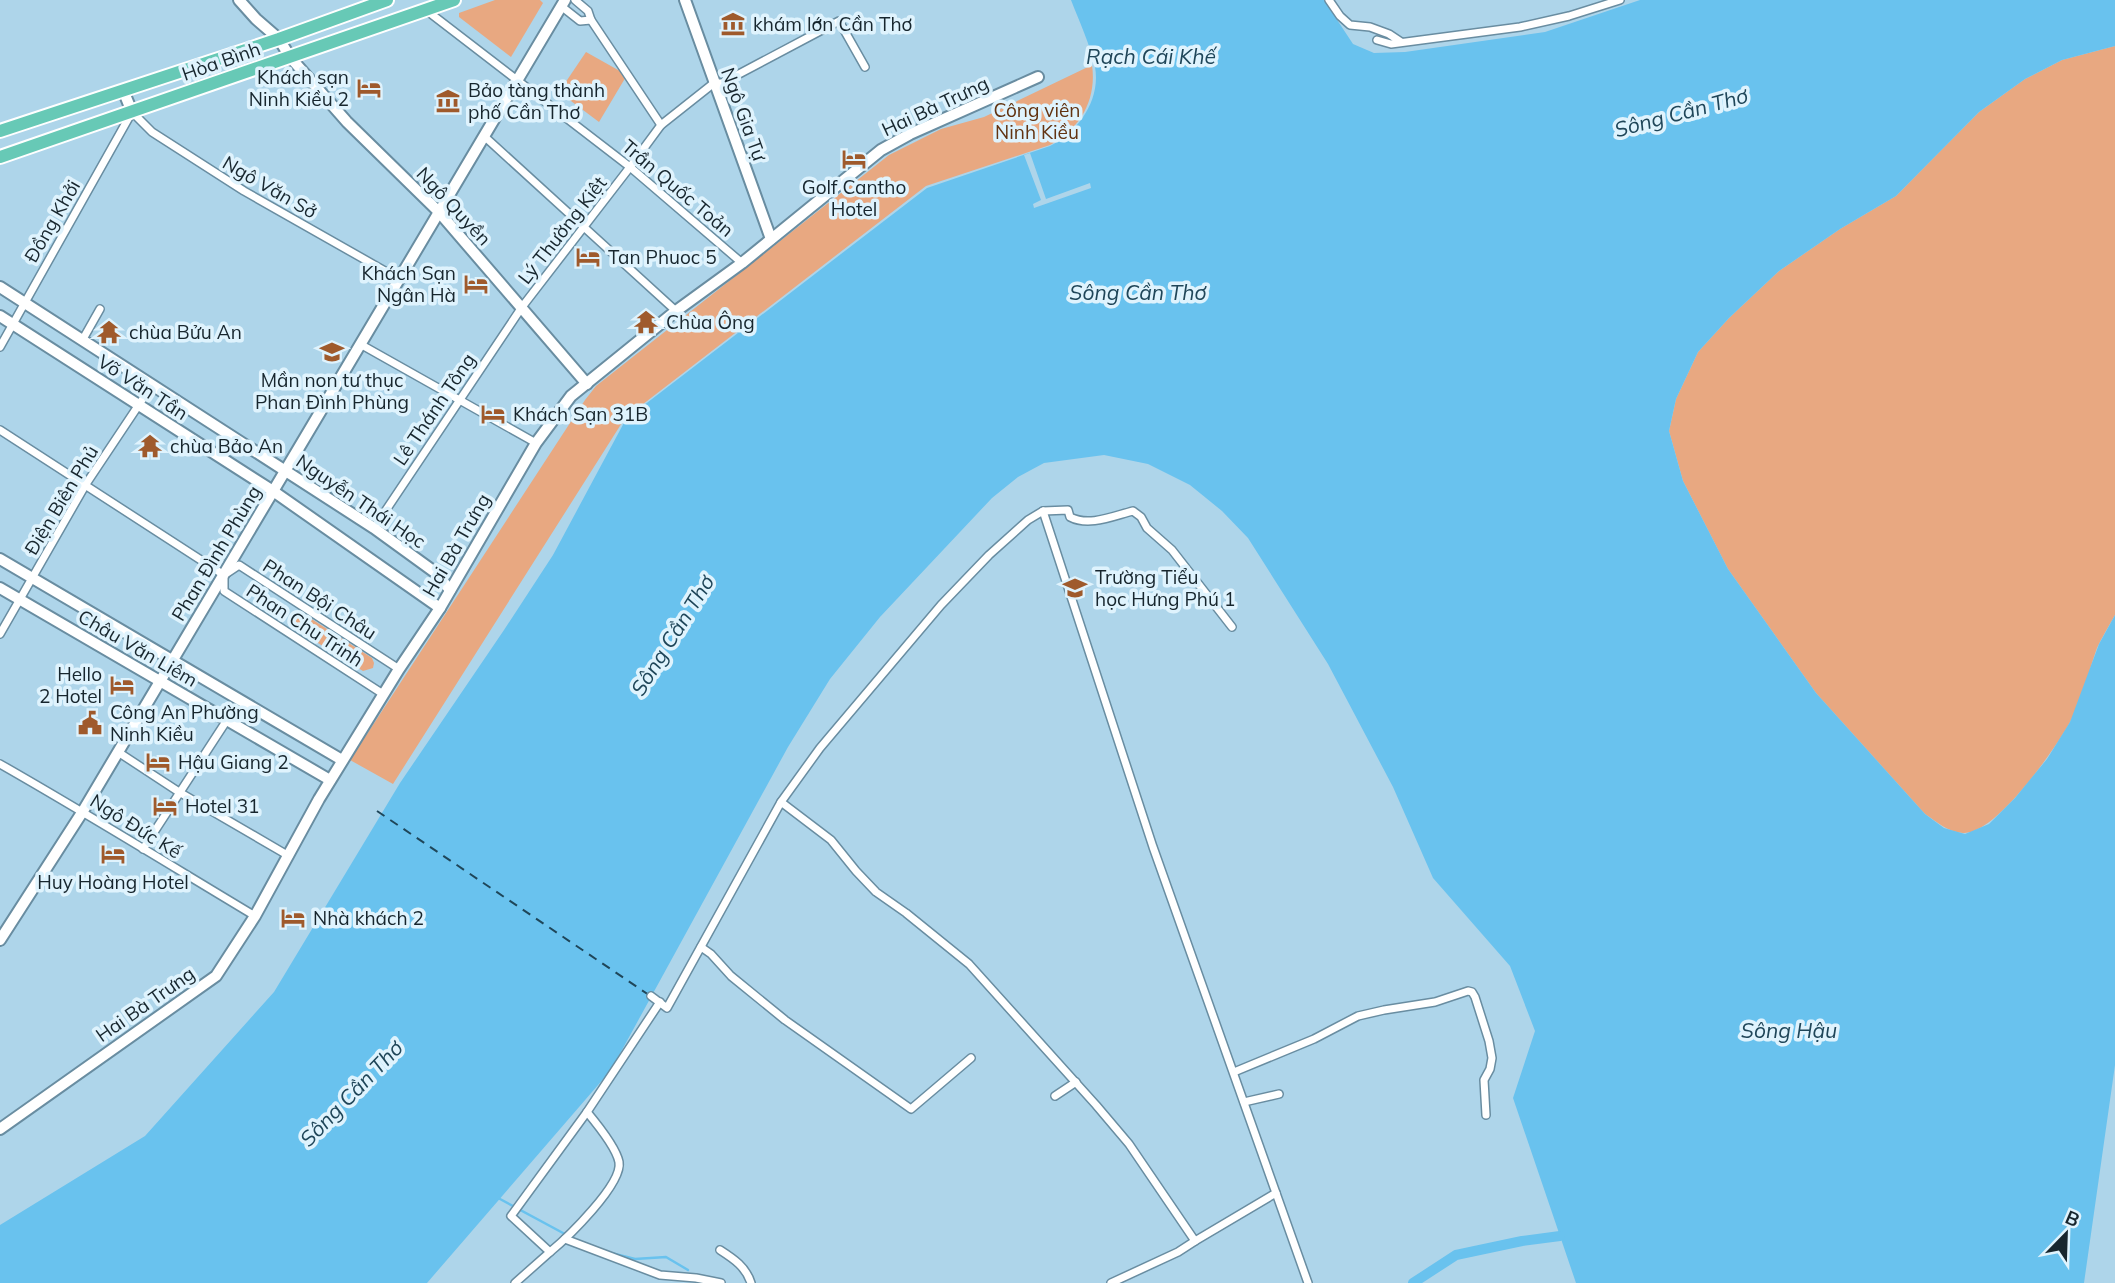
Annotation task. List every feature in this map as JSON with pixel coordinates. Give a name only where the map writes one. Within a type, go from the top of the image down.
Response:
[{"type":"main road","name":"Hòa Bình","points":[[0,131],[279,39],[387,0]]},
{"type":"main road","name":"Hòa Bình","points":[[0,157],[454,0]]},
{"type":"street","points":[[239,0],[279,39]]},
{"type":"street","points":[[575,0],[588,10],[591,20],[661,125]]},
{"type":"street","name":"Ngô Gia Tự","points":[[685,0],[771,239]]},
{"type":"street","points":[[1329,0],[1350,25],[1370,27],[1389,34],[1402,43]]},
{"type":"street","points":[[1377,40],[1391,44],[1402,43],[1520,27],[1569,16],[1620,0]]},
{"type":"street","points":[[560,2],[580,21],[591,20]]},
{"type":"street","name":"Phan Đình Phùng","points":[[0,940],[83,811],[224,575],[517,80],[560,2]]},
{"type":"street","name":"Trần Quốc Toản","points":[[426,10],[630,167],[742,263]]},
{"type":"street","name":"Lý Thường Kiệt","points":[[522,307],[661,125],[714,83],[722,82],[839,21],[865,67]]},
{"type":"street","name":"Ngô Quyền","points":[[279,39],[290,57],[348,122],[439,212],[587,384]]},
{"type":"street","name":"Hai Bà Trưng","points":[[0,1129],[216,976],[255,916],[342,760],[440,608],[536,443],[571,396],[676,311],[742,263],[881,150],[910,134],[1038,77]]},
{"type":"street","points":[[123,90],[132,112]]},
{"type":"street","name":"Ngô Văn Sở","points":[[132,112],[152,132],[244,191],[399,279]]},
{"type":"street","name":"Đồng Khởi","points":[[0,347],[132,112]]},
{"type":"street","points":[[484,136],[676,311]]},
{"type":"street","name":"Nguyễn Thái Học","points":[[0,287],[374,528],[436,573],[450,590]]},
{"type":"street","name":"Lê Thánh Tông","points":[[374,528],[522,307]]},
{"type":"street","points":[[83,339],[100,309]]},
{"type":"street","name":"Võ Văn Tần","points":[[0,316],[273,491],[440,608]]},
{"type":"street","points":[[360,344],[536,443]]},
{"type":"street","name":"Điện Biên Phủ","points":[[0,634],[86,484],[152,384]]},
{"type":"street","points":[[0,430],[224,575]]},
{"type":"street","points":[[651,996],[667,1008],[781,802],[820,748],[941,605],[989,555],[1028,520],[1043,511],[1068,510],[1070,517],[1091,522],[1133,511],[1147,528],[1172,550],[1232,627]]},
{"type":"street","points":[[1043,511],[1153,847],[1307,1280]]},
{"type":"street","points":[[0,559],[342,760]]},
{"type":"street","name":"Phan Bội Châu","points":[[224,575],[239,565],[399,669]]},
{"type":"street","name":"Phan Chu Trinh","points":[[224,575],[224,591],[383,694]]},
{"type":"street","name":"Châu Văn Liêm","points":[[0,588],[330,780]]},
{"type":"street","points":[[143,849],[227,720]]},
{"type":"street","points":[[118,752],[179,792],[289,856]]},
{"type":"street","name":"Ngô Đức Kế","points":[[0,764],[83,811],[255,916]]},
{"type":"street","points":[[781,802],[831,840],[876,892],[969,964],[1129,1143],[1195,1241]]},
{"type":"street","points":[[701,947],[731,976],[786,1020],[911,1109],[971,1058]]},
{"type":"street","points":[[1234,1072],[1314,1039],[1358,1016],[1435,1002],[1468,990],[1475,997],[1492,1058],[1483,1087],[1486,1115]]},
{"type":"street","points":[[550,1252],[510,1216],[587,1112],[660,1002]]},
{"type":"street","points":[[1055,1096],[1076,1082]]},
{"type":"street","points":[[1244,1102],[1279,1094]]},
{"type":"street","points":[[515,1283],[568,1236],[603,1197],[620,1167],[610,1143],[587,1112]]},
{"type":"street","points":[[1111,1283],[1178,1252],[1276,1193]]},
{"type":"street","points":[[568,1236],[653,1272],[721,1283]]},
{"type":"street","points":[[720,1250],[739,1263],[751,1283]]},
{"type":"green space","points":[[495,0],[540,0],[543,3],[511,57],[459,17],[459,13]]},
{"type":"green space","points":[[2115,46],[2115,615],[2097,648],[2074,715],[2038,770],[1991,820],[1976,830],[1963,833],[1952,831],[1925,814],[1816,693],[1728,569],[1683,481],[1669,431],[1676,399],[1698,352],[1729,318],[1779,271],[1840,229],[1896,196],[1979,112],[2025,79],[2062,60]]},
{"type":"green space","points":[[586,52],[627,75],[599,122],[559,92]]},
{"type":"green space","name":"Công viên Ninh Kiều","points":[[1092,65],[1089,101],[1078,122],[1061,138],[1050,145],[926,186],[625,418],[393,784],[350,760],[596,386],[889,155],[941,129],[984,117]]},
{"type":"green space","points":[[294,615],[307,616],[372,658],[373,668],[363,671],[297,630],[291,620]]},
{"type":"water","points":[[1071,0],[1324,0],[1353,44],[1374,53],[1405,52],[1545,32],[1640,0],[2115,0],[2115,46],[2062,60],[2025,79],[1979,112],[1896,196],[1840,229],[1779,271],[1729,318],[1698,352],[1676,399],[1669,431],[1683,481],[1728,569],[1816,693],[1925,814],[1944,828],[1965,834],[1989,824],[2047,759],[2070,722],[2099,644],[2115,615],[2115,1065],[2084,1283],[1576,1283],[1513,1098],[1535,1031],[1510,966],[1433,878],[1393,787],[1328,664],[1248,538],[1222,511],[1190,485],[1148,464],[1104,455],[1044,463],[1018,477],[992,498],[880,617],[830,679],[788,747],[611,1070],[427,1283],[0,1283],[0,1225],[145,1136],[274,992],[400,783],[553,555],[626,419],[927,188],[1050,146],[1078,124],[1091,103],[1096,79],[1090,50]]},
{"type":"pier","points":[[1030,153],[1046,199],[1090,183],[1091,188],[1034,208],[1033,204],[1041,200],[1024,155]]},
{"type":"waterway","points":[[500,1199],[576,1240]]},
{"type":"waterway","points":[[1413,1283],[1456,1255],[1560,1236]]},
{"type":"waterway","points":[[611,1253],[635,1259],[666,1257],[688,1270]]},
{"type":"ferry route","points":[[377,811],[649,995]]},
{"type":"place","name":"khám lớn Cần Thơ","points":[[733,24]]},
{"type":"place","name":"Khách sạn Ninh Kiều 2","points":[[369,88]]},
{"type":"place","name":"Bảo tàng thành phố Cần Thơ","points":[[448,101]]},
{"type":"place","name":"Golf Cantho Hotel","points":[[854,159]]},
{"type":"place","name":"Tan Phuoc 5","points":[[588,257]]},
{"type":"place","name":"Khách Sạn Ngân Hà","points":[[476,284]]},
{"type":"place","name":"Chùa Ông","points":[[646,322]]},
{"type":"place","name":"chùa Bửu An","points":[[109,332]]},
{"type":"place","name":"Mần non tư thục Phan Đình Phùng","points":[[332,352]]},
{"type":"place","name":"Khách Sạn 31B","points":[[493,414]]},
{"type":"place","name":"chùa Bảo An","points":[[150,446]]},
{"type":"place","name":"Trường Tiểu học Hưng Phú 1","points":[[1075,588]]},
{"type":"place","name":"Hello 2 Hotel","points":[[122,685]]},
{"type":"place","name":"Công An Phường Ninh Kiều","points":[[90,723]]},
{"type":"place","name":"Hậu Giang 2","points":[[158,762]]},
{"type":"place","name":"Hotel 31","points":[[165,806]]},
{"type":"place","name":"Huy Hoàng Hotel","points":[[113,854]]},
{"type":"place","name":"Nhà khách 2","points":[[293,918]]},
{"type":"water label","name":"Rạch Cái Khế","points":[[1151,56]]},
{"type":"water label","name":"Sông Cần Thơ","points":[[1681,112]]},
{"type":"water label","name":"Sông Cần Thơ","points":[[1138,292]]},
{"type":"water label","name":"Sông Cần Thơ","points":[[672,635]]},
{"type":"water label","name":"Sông Hậu","points":[[1789,1030]]},
{"type":"water label","name":"Sông Cần Thơ","points":[[351,1093]]}]
